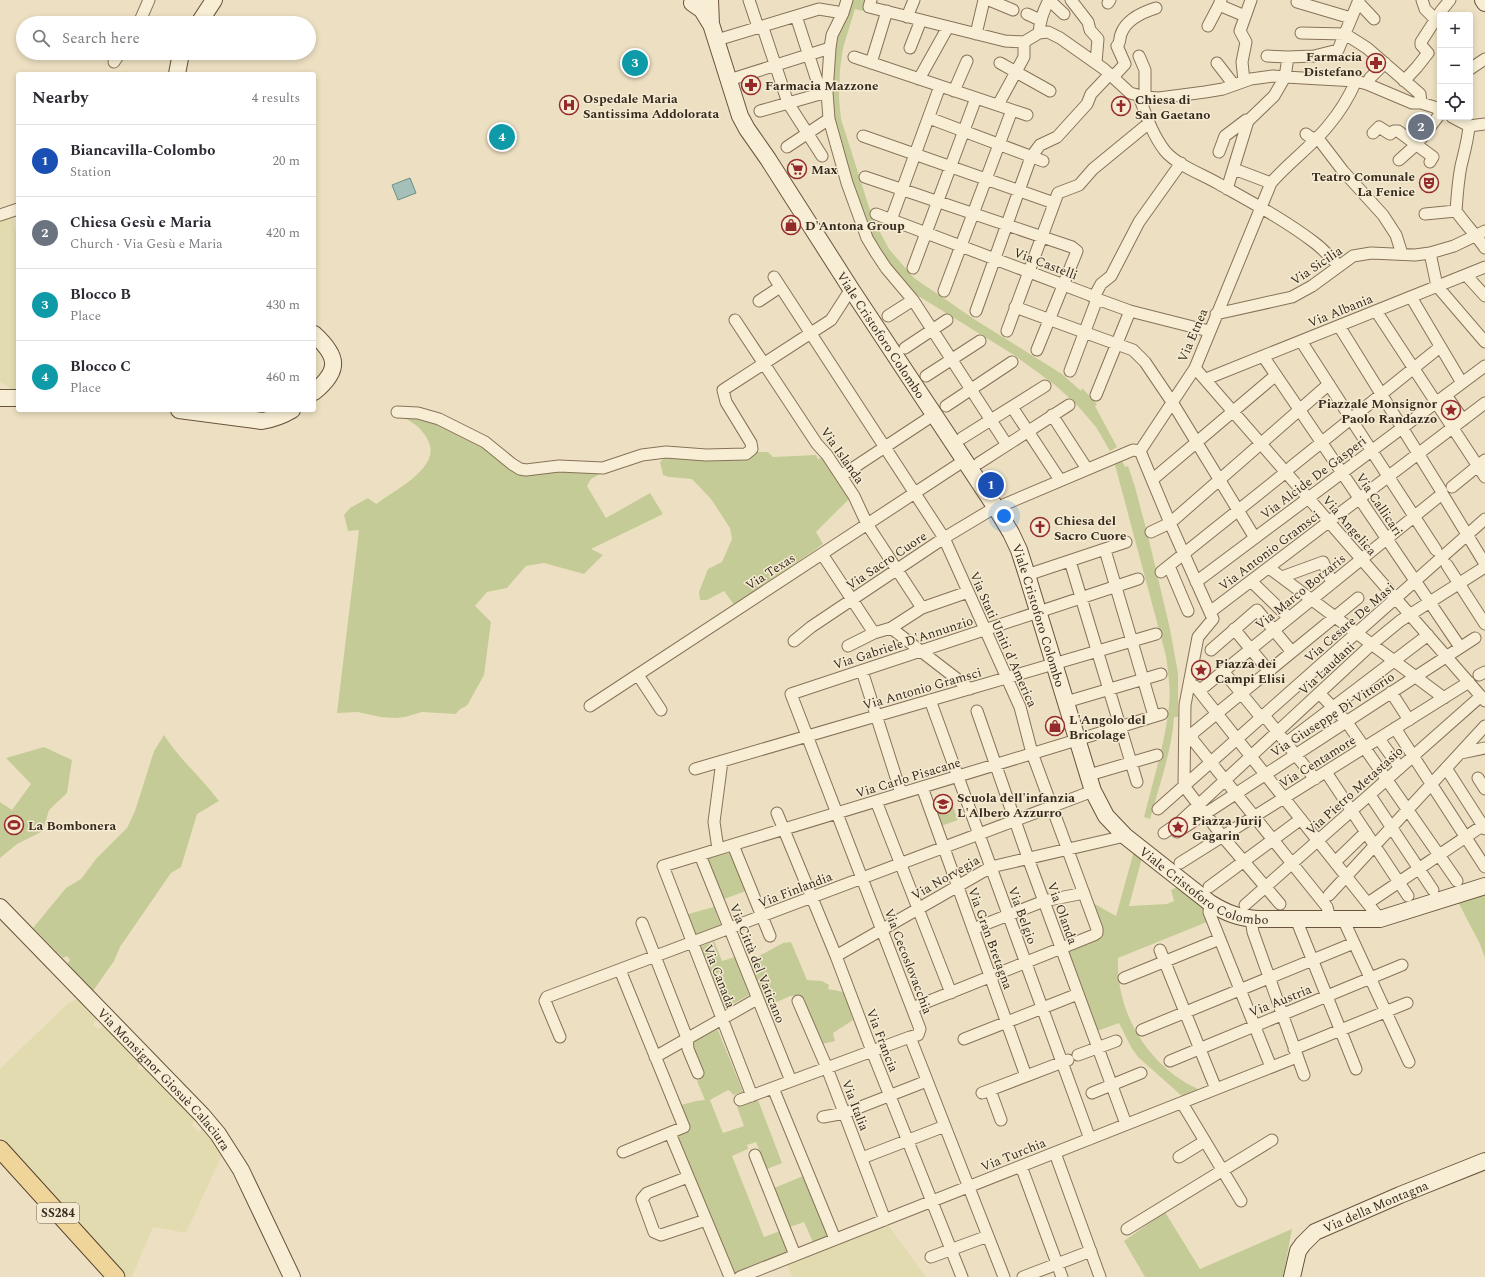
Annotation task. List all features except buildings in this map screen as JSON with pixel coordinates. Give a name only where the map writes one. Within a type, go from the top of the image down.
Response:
[{"type":"main road","name":"SS284","points":[[0,1149],[116,1277]]},
{"type":"street","points":[[142,16],[149,0]]},
{"type":"street","points":[[197,16],[207,0]]},
{"type":"street","points":[[204,16],[214,0]]},
{"type":"street","points":[[710,0],[711,24]]},
{"type":"street","points":[[749,0],[757,24],[764,31],[788,103],[822,156]]},
{"type":"street","points":[[824,92],[832,35],[843,13],[847,0]]},
{"type":"street","points":[[908,17],[914,0]]},
{"type":"street","points":[[976,34],[984,0]]},
{"type":"street","points":[[989,0],[1013,10]]},
{"type":"street","points":[[1039,33],[1040,20],[1049,0],[1064,14]]},
{"type":"street","points":[[1071,0],[1088,22],[1090,30],[1098,39],[1096,63]]},
{"type":"street","points":[[1239,83],[1246,42],[1240,31],[1251,0]]},
{"type":"street","points":[[1422,0],[1425,9],[1437,14]]},
{"type":"street","points":[[1442,12],[1450,0]]},
{"type":"street","points":[[693,1],[702,10],[711,24]]},
{"type":"street","points":[[1267,56],[1314,56],[1338,50],[1358,1],[1374,19]]},
{"type":"street","points":[[1208,26],[1220,2],[1245,16]]},
{"type":"street","points":[[1297,2],[1351,18]]},
{"type":"street","points":[[870,4],[908,17],[1005,41],[1024,42],[1039,33],[1048,32],[1060,38],[1096,63],[1112,75],[1130,93],[1142,97],[1159,98],[1205,92],[1222,89],[1251,79],[1285,77],[1367,84],[1412,103],[1421,103],[1437,108]]},
{"type":"street","points":[[976,311],[1031,157],[1040,145],[1057,137],[1087,104],[1091,94],[1125,64],[1117,46],[1119,44],[1121,34],[1126,25],[1138,16],[1156,8]]},
{"type":"street","points":[[717,40],[819,9],[843,13]]},
{"type":"street","points":[[871,63],[887,11]]},
{"type":"street","points":[[1027,14],[1040,20]]},
{"type":"street","points":[[796,16],[808,55],[824,92],[847,182],[867,238],[886,268],[913,300],[933,329],[1006,445]]},
{"type":"street","points":[[1404,80],[1417,68],[1428,53],[1421,45],[1421,42],[1437,19]]},
{"type":"street","points":[[910,48],[921,20]]},
{"type":"street","name":"Viale Cristoforo Colombo","points":[[711,24],[740,116],[747,129],[768,159],[851,289],[940,410],[972,461],[1019,550],[1093,791],[1106,816],[1125,836],[1210,895],[1222,910],[1234,915],[1248,912],[1296,919],[1380,919],[1485,886]]},
{"type":"street","points":[[919,79],[948,27]]},
{"type":"street","points":[[1301,33],[1344,34],[1368,48],[1420,94],[1421,103]]},
{"type":"street","points":[[998,105],[1024,57],[1024,42]]},
{"type":"street","points":[[729,80],[830,48]]},
{"type":"street","points":[[1139,56],[1145,70],[1142,97],[1144,119],[1166,151],[1181,163],[1261,207],[1315,243],[1339,266]]},
{"type":"street","points":[[854,57],[1027,115]]},
{"type":"street","points":[[1218,152],[1225,136],[1246,120],[1248,121],[1274,96],[1285,77],[1288,57]]},
{"type":"street","points":[[1473,67],[1485,59]]},
{"type":"street","points":[[179,72],[180,60]]},
{"type":"street","points":[[180,72],[186,60]]},
{"type":"street","points":[[954,90],[967,61]]},
{"type":"street","points":[[1000,63],[1050,91]]},
{"type":"street","points":[[1217,63],[1239,83]]},
{"type":"street","points":[[1367,84],[1370,78],[1385,63]]},
{"type":"street","name":"Via Etnea","points":[[1140,451],[1194,368],[1272,183],[1312,137],[1328,126],[1349,96],[1356,82]]},
{"type":"street","points":[[891,220],[940,86]]},
{"type":"street","points":[[760,111],[824,92]]},
{"type":"street","points":[[913,268],[976,98]]},
{"type":"street","points":[[944,291],[1012,110]]},
{"type":"street","points":[[929,118],[1043,161]]},
{"type":"street","points":[[787,147],[830,119]]},
{"type":"street","points":[[1007,331],[1058,193],[1079,185],[1093,169],[1144,119]]},
{"type":"street","points":[[1399,160],[1417,144],[1437,119]]},
{"type":"street","points":[[1458,120],[1469,126],[1485,124]]},
{"type":"street","points":[[1227,189],[1248,121]]},
{"type":"street","points":[[1469,126],[1468,139],[1461,167],[1456,211],[1466,226],[1480,233],[1485,248]]},
{"type":"street","points":[[1373,133],[1379,127],[1390,134],[1394,131],[1398,131],[1433,156],[1430,162]]},
{"type":"street","points":[[863,136],[1054,203]]},
{"type":"street","points":[[1312,137],[1383,215],[1396,235],[1402,254]]},
{"type":"street","points":[[1070,371],[1101,284],[1111,276],[1139,222],[1181,163]]},
{"type":"street","points":[[1234,168],[1272,183]]},
{"type":"street","points":[[865,177],[1072,247],[1077,251],[1037,350]]},
{"type":"street","points":[[0,216],[16,211]]},
{"type":"street","points":[[1425,214],[1456,211]]},
{"type":"street","name":"Via Castelli","points":[[876,214],[1063,284],[1130,312],[1209,331]]},
{"type":"street","name":"Via Sicilia","points":[[1216,314],[1292,297],[1312,286],[1353,256],[1362,254],[1430,253],[1454,246],[1480,233]]},
{"type":"street","points":[[1430,253],[1437,286],[1485,342]]},
{"type":"street","name":"Via Albania","points":[[1206,379],[1485,267]]},
{"type":"street","points":[[1466,275],[1485,296]]},
{"type":"street","name":"Via Stati Uniti d'America","points":[[774,277],[944,538],[1020,707],[1032,753],[1098,929],[1097,933],[1061,948]]},
{"type":"street","points":[[759,301],[780,287]]},
{"type":"street","points":[[397,412],[418,413],[439,419],[485,442],[512,464],[520,468],[534,470],[559,466],[603,468],[642,455],[666,452],[706,455],[746,454],[752,449],[751,443],[726,402],[723,390],[831,320],[851,289]]},
{"type":"street","points":[[1411,297],[1462,383]]},
{"type":"street","points":[[888,316],[913,300]]},
{"type":"street","points":[[1015,308],[1133,350],[1145,362],[1172,402],[1255,538]]},
{"type":"street","points":[[1376,311],[1435,402],[1482,463],[1485,476]]},
{"type":"street","points":[[1096,395],[1130,312]]},
{"type":"street","name":"Via Islanda","points":[[735,320],[854,496],[868,524],[922,608]]},
{"type":"street","points":[[905,348],[946,320]]},
{"type":"street","points":[[1339,326],[1443,493],[1485,564]]},
{"type":"street","points":[[316,336],[326,345],[331,353],[333,361],[333,368],[330,376],[325,383],[316,390]]},
{"type":"street","points":[[926,376],[980,341]]},
{"type":"street","points":[[1302,341],[1348,415],[1436,550]]},
{"type":"street","points":[[1188,611],[1165,569],[1322,443],[1348,415],[1381,394],[1440,347]]},
{"type":"street","name":"Via Callicari","points":[[1264,356],[1460,647]]},
{"type":"street","points":[[841,476],[1012,362]]},
{"type":"street","name":"Via Alcide De Gasperi","points":[[1196,582],[1485,366]]},
{"type":"street","name":"Via Angelica","points":[[1194,368],[1206,379],[1261,443],[1288,470],[1308,498],[1483,698]]},
{"type":"street","points":[[1152,480],[1276,375]]},
{"type":"street","points":[[1151,532],[1170,523],[1329,384]]},
{"type":"street","points":[[962,438],[1045,386]]},
{"type":"street","points":[[1446,395],[1463,420]]},
{"type":"street","points":[[0,398],[16,398]]},
{"type":"street","name":"Via Antonio Gramsci","points":[[1210,612],[1485,403]]},
{"type":"street","name":"Via Texas","points":[[590,706],[914,493],[972,461],[1006,445],[1069,405]]},
{"type":"street","points":[[1012,407],[1060,480]]},
{"type":"street","points":[[194,412],[262,421],[273,419],[289,412]]},
{"type":"street","points":[[1052,415],[1087,469]]},
{"type":"street","name":"Via Sacro Cuore","points":[[794,641],[811,627],[897,569],[989,511],[1133,450],[1140,451]]},
{"type":"street","points":[[1140,451],[1213,619],[1198,638],[1187,666],[1189,680],[1185,705],[1184,786],[1244,862],[1280,904]]},
{"type":"street","name":"Via Marco Botzaris","points":[[1199,691],[1482,463]]},
{"type":"street","name":"Via Cesare De Masi","points":[[1158,809],[1416,582],[1485,519]]},
{"type":"street","points":[[1027,574],[1126,542]]},
{"type":"street","points":[[1105,550],[1143,679]]},
{"type":"street","points":[[822,554],[874,633]]},
{"type":"street","points":[[1070,561],[1137,782]]},
{"type":"street","points":[[1282,577],[1322,562],[1332,583]]},
{"type":"street","points":[[1447,565],[1485,624]]},
{"type":"street","points":[[1269,568],[1444,698]]},
{"type":"street","name":"Via Laudani","points":[[1202,809],[1224,779],[1372,644],[1400,621],[1485,568]]},
{"type":"street","name":"Via Gabriele D'Annunzio","points":[[791,694],[1138,579]]},
{"type":"street","points":[[1251,581],[1289,618]]},
{"type":"street","points":[[848,646],[874,633],[891,628],[922,608],[968,592]]},
{"type":"street","points":[[1358,598],[1193,733],[1192,739],[1337,919],[1354,943],[1409,1062]]},
{"type":"street","points":[[1211,650],[1257,610],[1292,652]]},
{"type":"street","points":[[891,628],[970,688]]},
{"type":"street","points":[[1234,629],[1269,671]]},
{"type":"street","name":"Via Antonio Gramsci","points":[[695,768],[1156,634]]},
{"type":"street","points":[[1286,743],[1428,635]]},
{"type":"street","name":"Via Giuseppe Di Vittorio","points":[[1202,809],[1235,794],[1475,638]]},
{"type":"street","points":[[862,670],[901,793]]},
{"type":"street","points":[[1223,671],[1259,715],[1267,719],[1315,779]]},
{"type":"street","points":[[1066,702],[1161,674]]},
{"type":"street","points":[[638,675],[661,710]]},
{"type":"street","name":"Via Carlo Pisacane","points":[[663,866],[1158,715],[1143,679]]},
{"type":"street","points":[[1189,680],[1380,919]]},
{"type":"street","name":"Via Centamore","points":[[1180,863],[1469,682]]},
{"type":"street","points":[[1391,692],[1409,720]]},
{"type":"street","points":[[1319,693],[1346,721],[1457,881]]},
{"type":"street","name":"Via Cecoslovacchia","points":[[791,694],[920,1029],[918,1035],[910,1038]]},
{"type":"street","name":"Via Pietro Metastasio","points":[[1248,912],[1265,887],[1400,768],[1483,698]]},
{"type":"street","name":"Via Belgio","points":[[930,700],[1043,1008],[1070,1059],[1090,1139]]},
{"type":"street","name":"Via Olanda","points":[[977,711],[1028,858],[1126,1124]]},
{"type":"street","points":[[1329,895],[1485,726]]},
{"type":"street","points":[[1395,728],[1485,867]]},
{"type":"street","points":[[1379,739],[1400,768]]},
{"type":"street","points":[[1461,753],[1485,748]]},
{"type":"street","points":[[1089,775],[1157,755]]},
{"type":"street","points":[[718,849],[714,822],[722,761]]},
{"type":"street","points":[[1368,903],[1484,826],[1446,768]]},
{"type":"street","points":[[1326,772],[1408,896]]},
{"type":"street","points":[[1478,778],[1485,789]]},
{"type":"street","name":"Via Gran Bretagna","points":[[922,787],[1026,1076]]},
{"type":"street","name":"Via Finlandia","points":[[560,1037],[545,1001],[547,997],[1093,791]]},
{"type":"street","points":[[1370,795],[1433,890]]},
{"type":"street","points":[[876,801],[951,993]]},
{"type":"street","name":"Via Francia","points":[[777,813],[836,956],[872,1052],[962,1277]]},
{"type":"street","points":[[1271,1067],[1209,912],[1210,895],[1244,862],[1301,820]]},
{"type":"street","points":[[1335,862],[1366,832]]},
{"type":"street","name":"Via Norvegia","points":[[836,956],[991,867],[1125,836]]},
{"type":"street","points":[[733,845],[770,936]]},
{"type":"street","name":"Via Città del Vaticano","points":[[700,855],[791,1081]]},
{"type":"street","name":"Via Canada","points":[[663,866],[752,1096]]},
{"type":"street","points":[[973,929],[1044,901],[1084,893]]},
{"type":"street","name":"Via Monsignor Giosuè Calaciura","points":[[0,907],[202,1115],[218,1134],[241,1170],[292,1277]]},
{"type":"street","points":[[1248,912],[1253,932],[1304,1075]]},
{"type":"street","points":[[1296,919],[1356,1069]]},
{"type":"street","points":[[642,923],[687,1038],[688,1049],[698,1073]]},
{"type":"street","points":[[1124,978],[1220,939]]},
{"type":"street","points":[[1142,1030],[1354,943]]},
{"type":"street","points":[[912,1008],[1061,948]]},
{"type":"street","points":[[1160,950],[1216,1089]]},
{"type":"street","name":"Via Austria","points":[[1170,1061],[1402,965]]},
{"type":"street","points":[[620,970],[684,1128],[623,1152]]},
{"type":"street","points":[[964,1039],[1078,994]]},
{"type":"street","points":[[655,1057],[757,999]]},
{"type":"street","name":"Via Italia","points":[[798,1001],[828,1068],[885,1220]]},
{"type":"street","name":"Via Turchia","points":[[740,1277],[1271,1067],[1341,1030],[1407,1003]]},
{"type":"street","points":[[740,1100],[910,1038],[1004,1277]]},
{"type":"street","points":[[1001,1120],[986,1091],[1116,1041]]},
{"type":"street","points":[[1092,1093],[1141,1073]]},
{"type":"street","points":[[823,1118],[845,1113],[927,1081]]},
{"type":"street","points":[[773,1088],[835,1239]]},
{"type":"street","points":[[1182,1103],[1241,1201]]},
{"type":"street","points":[[862,1158],[945,1126]]},
{"type":"street","points":[[670,1133],[730,1277]]},
{"type":"street","points":[[1127,1229],[1272,1140]]},
{"type":"street","points":[[1178,1157],[1205,1141]]},
{"type":"street","points":[[1055,1153],[1100,1277]]},
{"type":"street","points":[[755,1155],[795,1255]]},
{"type":"street","name":"Via della Montagna","points":[[1292,1277],[1298,1252],[1303,1244],[1315,1232],[1400,1195],[1485,1161]]},
{"type":"street","points":[[1021,1166],[1062,1277]]},
{"type":"street","points":[[688,1178],[647,1193],[642,1199],[654,1232],[662,1235],[706,1220]]},
{"type":"street","points":[[931,1258],[988,1236]]},
{"type":"street","points":[[1024,1277],[1090,1251]]},
{"type":"shaded area","points":[[12,217],[16,233],[16,392],[0,382],[0,221]]},
{"type":"shaded area","points":[[80,998],[98,1018],[93,1025],[98,1029],[104,1026],[140,1063],[137,1068],[140,1070],[144,1068],[195,1119],[192,1126],[199,1132],[203,1127],[222,1155],[186,1233],[153,1227],[132,1277],[126,1277],[0,1137],[0,1069],[68,1003]]},
{"type":"shaded area","points":[[888,1225],[926,1277],[792,1277],[787,1264]]},
{"type":"green space","points":[[850,0],[867,0],[863,11],[855,9],[843,48],[840,69],[839,98],[841,119],[869,207],[889,249],[914,278],[977,321],[1062,374],[1081,391],[1082,388],[1097,404],[1095,406],[1117,447],[1110,451],[1096,427],[1076,404],[1055,385],[1014,355],[920,297],[890,268],[870,234],[849,174],[835,122],[831,95],[836,37]]},
{"type":"green space","points":[[416,415],[438,422],[479,443],[507,467],[616,465],[591,479],[587,486],[606,518],[650,493],[663,514],[591,549],[603,555],[584,574],[544,563],[526,566],[507,588],[487,592],[475,606],[491,622],[484,675],[468,704],[456,714],[422,712],[396,718],[380,717],[358,712],[337,713],[359,530],[348,531],[344,515],[350,508],[368,498],[376,504],[407,483],[426,464],[431,451],[429,443],[418,427],[403,417]]},
{"type":"green space","points":[[768,452],[773,457],[816,455],[818,459],[824,457],[851,497],[816,532],[823,544],[735,606],[724,591],[707,600],[700,600],[699,592],[708,569],[722,562],[732,539],[730,528],[711,499],[692,479],[663,475],[660,462],[667,456]]},
{"type":"green space","points":[[1122,461],[1125,467],[1128,466],[1148,536],[1170,629],[1178,673],[1178,717],[1174,717],[1168,755],[1150,819],[1144,817],[1165,734],[1170,700],[1169,681],[1166,656],[1115,465]]},
{"type":"green space","points":[[164,735],[219,801],[197,814],[181,867],[171,873],[120,947],[114,961],[93,991],[67,964],[70,960],[67,956],[63,958],[33,928],[66,888],[81,879],[96,859],[127,828],[135,811],[154,751]]},
{"type":"green space","points":[[44,747],[72,760],[67,793],[49,810],[43,831],[17,844],[0,858],[0,802],[12,810],[31,784],[6,758]]},
{"type":"green space","points":[[953,807],[958,820],[941,826],[936,813]]},
{"type":"green space","points":[[1134,851],[1142,858],[1129,906],[1167,904],[1174,901],[1171,890],[1179,886],[1202,905],[1207,922],[1118,958],[1119,978],[1123,998],[1129,1018],[1138,1036],[1164,1067],[1180,1079],[1198,1089],[1183,1097],[1138,1057],[1131,1047],[1119,1023],[1097,1031],[1068,950],[1097,939],[1093,903],[1116,916]]},
{"type":"green space","points":[[730,853],[746,891],[724,899],[707,859]]},
{"type":"green space","points":[[1485,892],[1485,958],[1480,944],[1458,902]]},
{"type":"green space","points":[[714,907],[721,926],[696,935],[688,914]]},
{"type":"green space","points":[[714,941],[722,961],[735,957],[749,995],[724,1009],[700,947]]},
{"type":"green space","points":[[791,942],[807,980],[822,981],[829,985],[828,989],[844,992],[853,1020],[833,1033],[835,1041],[822,1044],[800,995],[790,996],[766,1007],[748,962],[783,943]]},
{"type":"green space","points":[[717,1028],[743,1092],[733,1095],[728,1090],[710,1100],[723,1133],[744,1126],[737,1107],[758,1100],[782,1163],[767,1169],[756,1142],[747,1145],[748,1149],[732,1156],[764,1237],[780,1231],[788,1253],[732,1275],[677,1140],[678,1135],[689,1131],[681,1105],[705,1100],[697,1081],[703,1078],[691,1048],[693,1040]]},
{"type":"green space","points":[[803,1176],[828,1236],[813,1242],[804,1222],[790,1227],[774,1188]]},
{"type":"green space","points":[[1165,1212],[1200,1269],[1292,1229],[1283,1277],[1145,1277],[1124,1241]]},
{"type":"water","points":[[410,178],[416,193],[398,200],[392,185]]},
{"type":"place","name":"Blocco B","points":[[635,63]]},
{"type":"place","name":"Farmacia Distefano","points":[[1376,63]]},
{"type":"place","name":"Farmacia Mazzone","points":[[751,85]]},
{"type":"place","name":"Ospedale Maria Santissima Addolorata","points":[[569,105]]},
{"type":"place","name":"Chiesa di San Gaetano","points":[[1121,106]]},
{"type":"place","name":"Chiesa Gesù e Maria","points":[[1421,127]]},
{"type":"place","name":"Blocco C","points":[[502,137]]},
{"type":"place","name":"Max","points":[[797,169]]},
{"type":"place","name":"Teatro Comunale La Fenice","points":[[1429,183]]},
{"type":"place","name":"D'Antona Group","points":[[791,225]]},
{"type":"place","name":"Piazzale Monsignor Paolo Randazzo","points":[[1451,410]]},
{"type":"place","name":"Biancavilla-Colombo","points":[[991,485]]},
{"type":"place","name":"Chiesa del Sacro Cuore","points":[[1040,527]]},
{"type":"place","name":"Piazza dei Campi Elisi","points":[[1201,670]]},
{"type":"place","name":"L'Angolo del Bricolage","points":[[1055,726]]},
{"type":"place","name":"Scuola dell'infanzia L'Albero Azzurro","points":[[943,804]]},
{"type":"place","name":"La Bombonera","points":[[14,825]]},
{"type":"place","name":"Piazza Jurij Gagarin","points":[[1178,827]]}]
